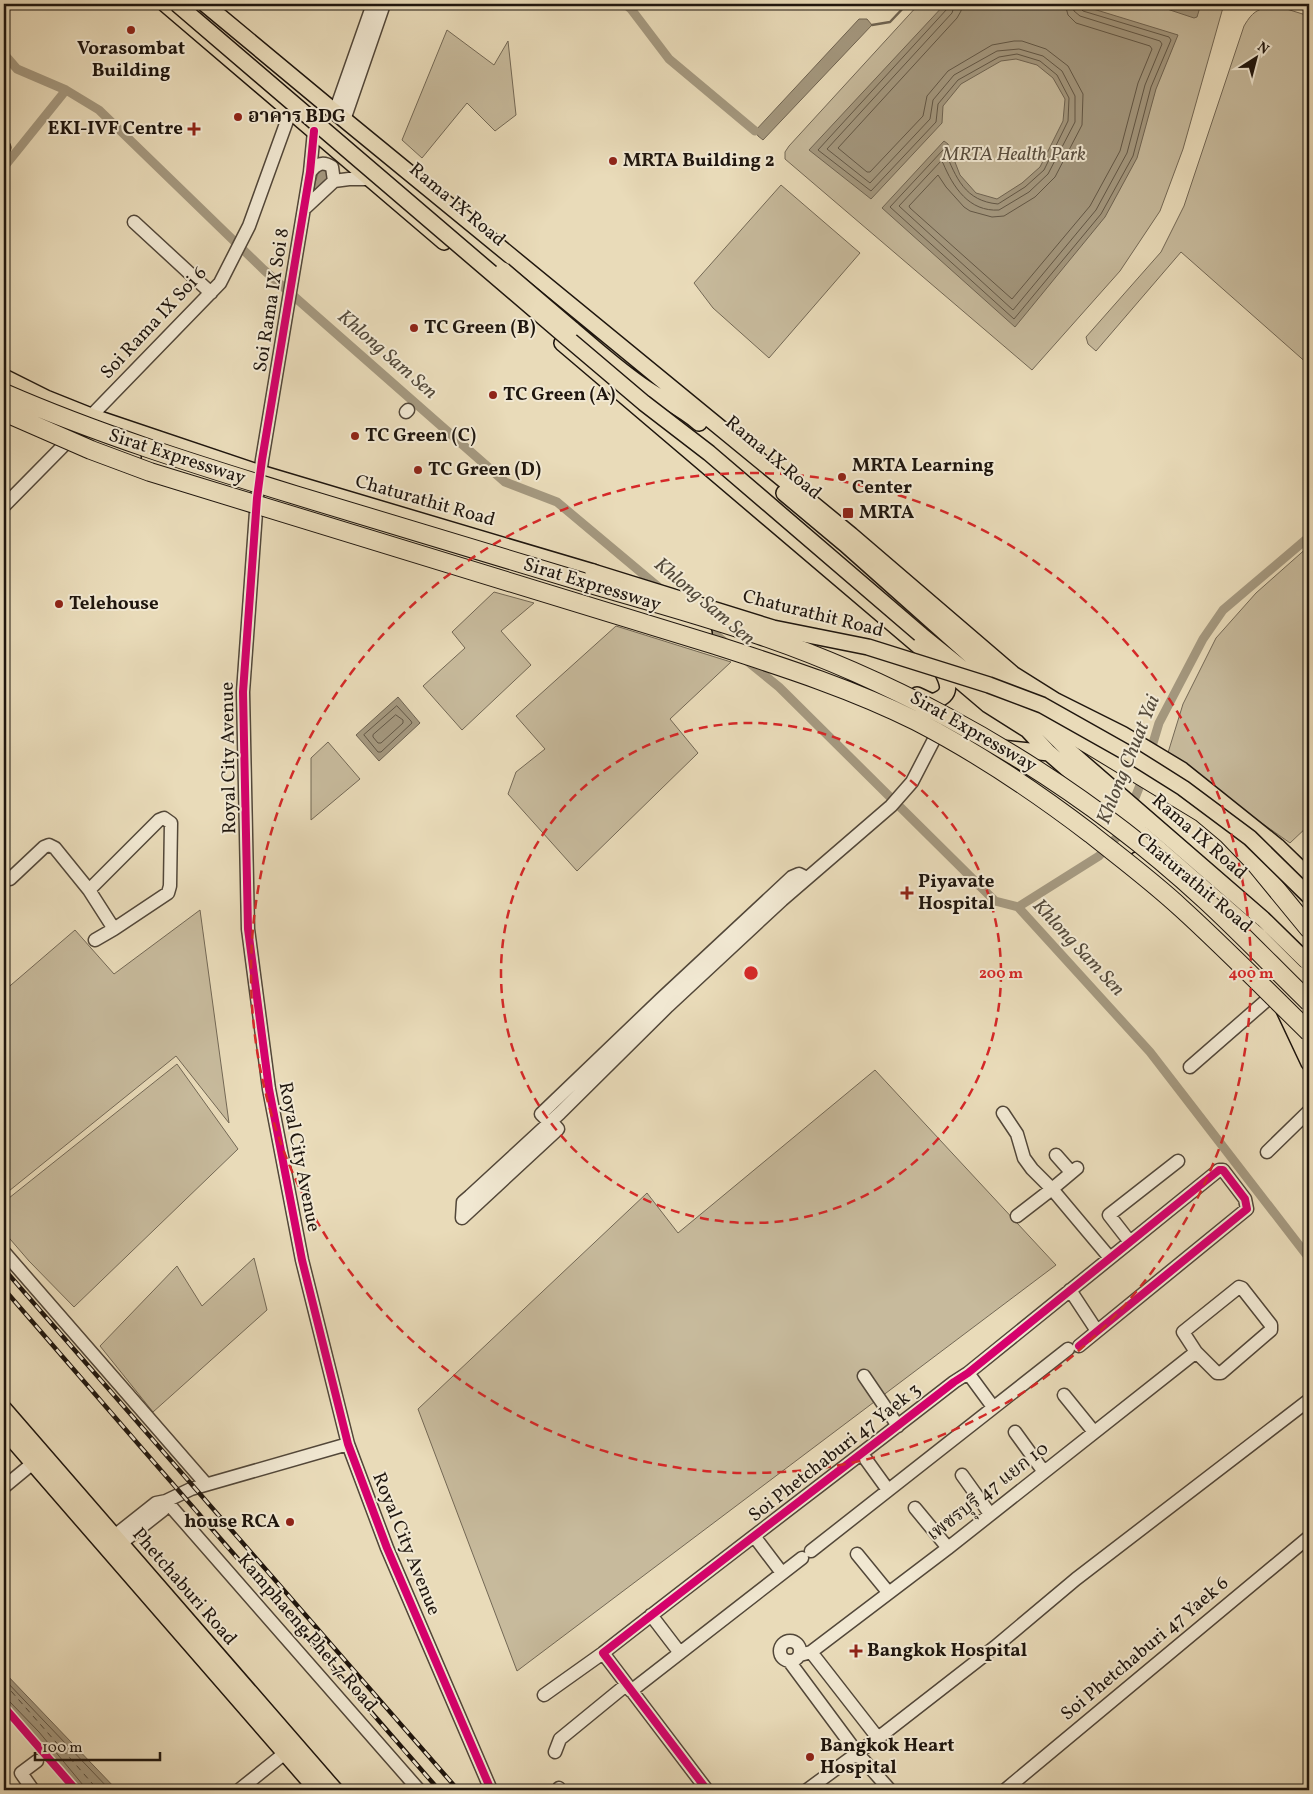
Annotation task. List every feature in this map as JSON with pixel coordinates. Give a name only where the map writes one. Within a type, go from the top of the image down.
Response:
[{"type":"highway","name":"Sirat Expressway","points":[[4,393],[53,414],[227,474],[756,634],[825,659],[884,686],[993,742],[1094,809],[1204,899],[1309,1002]]},
{"type":"highway","name":"Sirat Expressway","points":[[4,412],[82,447],[150,472],[759,659],[855,694],[917,722],[981,759],[1046,801],[1115,853],[1181,908],[1309,1032]]},
{"type":"highway","points":[[982,665],[1075,736],[1202,813],[1227,834],[1254,862],[1307,926]]},
{"type":"highway","points":[[1268,975],[1309,1018]]},
{"type":"highway","points":[[1306,975],[1309,1010]]},
{"type":"main road","name":"Rama IX Road","points":[[165,4],[631,403],[781,527],[988,705],[1026,729]]},
{"type":"main road","name":"Rama IX Road","points":[[177,4],[644,403],[709,453],[920,634],[994,694],[1049,753],[1069,770],[1183,859]]},
{"type":"main road","name":"Rama IX Road","points":[[192,4],[626,374],[647,389],[685,411],[845,544],[982,665],[1183,859],[1260,937],[1306,975]]},
{"type":"main road","name":"Rama IX Road","points":[[205,4],[894,572],[1013,674],[1056,701],[1122,734],[1182,770],[1270,840],[1309,877]]},
{"type":"main road","points":[[331,146],[339,116]]},
{"type":"main road","points":[[546,286],[685,411]]},
{"type":"main road","name":"Chaturathit Road","points":[[4,376],[46,398],[91,416],[260,473],[593,572],[773,628],[868,647],[989,685],[1042,705],[1129,754],[1183,788],[1250,838],[1309,896]]},
{"type":"main road","name":"Chaturathit Road","points":[[4,408],[186,476],[660,618],[804,666],[884,699],[974,744],[1021,774],[1171,886],[1268,975]]},
{"type":"main road","points":[[781,527],[790,528],[796,524],[799,506]]},
{"type":"main road","points":[[796,540],[796,532],[799,526],[816,520]]},
{"type":"main road","points":[[845,544],[894,572]]},
{"type":"main road","points":[[773,628],[932,702],[941,710],[941,726]]},
{"type":"main road","points":[[932,702],[943,699],[947,692],[948,682],[937,662]]},
{"type":"main road","points":[[1013,674],[1075,736]]},
{"type":"main road","points":[[974,744],[1049,753]]},
{"type":"main road","points":[[1268,975],[1309,1063]]},
{"type":"main road","name":"Phetchaburi Road","points":[[4,1409],[335,1790]]},
{"type":"main road","name":"Phetchaburi Road","points":[[4,1430],[317,1790]]},
{"type":"street","points":[[339,116],[373,4]]},
{"type":"street","points":[[339,116],[384,4]]},
{"type":"street","name":"Soi Rama IX Soi 6","points":[[91,416],[215,288],[249,226],[288,118],[289,110]]},
{"type":"street","name":"Soi Rama IX Soi 8","points":[[257,498],[310,172],[314,132]]},
{"type":"street","points":[[310,172],[314,166],[320,163],[332,167],[334,181],[369,179]]},
{"type":"street","name":"Soi Rama IX Soi 8","points":[[304,208],[334,181]]},
{"type":"street","points":[[134,222],[215,288]]},
{"type":"street","points":[[4,506],[74,434]]},
{"type":"street","name":"Royal City Avenue","points":[[257,498],[243,692],[248,929],[272,1106],[302,1260],[348,1444],[387,1548],[491,1790]]},
{"type":"street","points":[[547,1119],[558,1130],[462,1218],[463,1202],[665,1002],[754,919],[807,878],[903,794],[918,772],[941,726]]},
{"type":"street","points":[[88,890],[159,820],[164,818],[171,823],[170,886],[168,893],[95,940]]},
{"type":"street","points":[[8,878],[44,847],[54,848],[88,890],[114,929]]},
{"type":"street","points":[[1190,1067],[1276,992]]},
{"type":"street","points":[[1267,1152],[1309,1111]]},
{"type":"street","points":[[1003,1113],[1017,1134],[1018,1144],[1024,1158],[1032,1169],[1052,1188],[1110,1258]]},
{"type":"street","points":[[1018,1216],[1074,1170],[1056,1155]]},
{"type":"street","points":[[1130,1242],[1109,1215],[1178,1161]]},
{"type":"street","name":"Soi Phetchaburi 47 Yaek 3","points":[[544,1695],[603,1653],[968,1373],[1218,1170],[1223,1170],[1245,1199],[1247,1209],[1097,1331]]},
{"type":"street","points":[[4,1252],[206,1484]]},
{"type":"street","points":[[1238,1287],[1242,1288],[1271,1325],[1271,1330],[1222,1373],[1212,1370],[1196,1352],[1183,1335],[1183,1331],[1238,1287]]},
{"type":"street","points":[[555,1752],[560,1740],[628,1688],[680,1653],[993,1407],[1097,1331],[1070,1290]]},
{"type":"street","name":"เพชรบุุรี 47 แยก 10","points":[[800,1656],[948,1548],[1196,1352]]},
{"type":"street","points":[[968,1373],[993,1407]]},
{"type":"street","points":[[864,1376],[898,1426]]},
{"type":"street","points":[[1064,1395],[1094,1432]]},
{"type":"street","points":[[807,1790],[858,1754],[995,1647],[1082,1574],[1309,1400]]},
{"type":"street","points":[[1015,1432],[1044,1472]]},
{"type":"street","points":[[117,1540],[156,1503],[166,1501],[206,1484],[348,1444]]},
{"type":"street","points":[[862,1454],[888,1490]]},
{"type":"street","points":[[4,1487],[33,1463]]},
{"type":"street","points":[[962,1475],[990,1514]]},
{"type":"street","name":"Kamphaeng Phet 7 Road","points":[[166,1501],[419,1790]]},
{"type":"street","points":[[915,1508],[948,1548]]},
{"type":"street","points":[[754,1536],[782,1573]]},
{"type":"street","name":"Soi Phetchaburi 47 Yaek 6","points":[[1005,1790],[1309,1536]]},
{"type":"street","points":[[857,1554],[888,1592]]},
{"type":"street","points":[[651,1616],[680,1653]]},
{"type":"street","points":[[603,1653],[706,1790]]},
{"type":"street","points":[[800,1656],[878,1738]]},
{"type":"street","points":[[800,1656],[858,1754],[890,1790]]},
{"type":"street","points":[[239,1790],[285,1753]]},
{"type":"street","points":[[33,1790],[21,1773],[37,1761]]},
{"type":"green space","name":"MRTA Health Park","points":[[919,4],[1224,4],[1183,149],[1160,211],[1120,271],[1032,370],[785,159],[785,152],[789,146]]},
{"type":"green space","points":[[1277,6],[1309,16],[1309,365],[1181,252],[1096,351],[1088,344],[1086,337],[1161,252],[1184,206],[1244,26],[1254,13]]},
{"type":"green space","points":[[447,30],[494,65],[508,41],[516,115],[495,131],[467,103],[422,158],[402,140]]},
{"type":"green space","points":[[781,185],[860,253],[769,358],[713,308],[694,283]]},
{"type":"green space","points":[[1309,546],[1309,825],[1290,843],[1167,756],[1183,704],[1216,638],[1256,593]]},
{"type":"green space","points":[[494,592],[534,603],[501,631],[531,665],[462,730],[423,686],[465,648],[452,632]]},
{"type":"green space","points":[[616,626],[731,662],[670,719],[698,753],[577,871],[508,794],[516,772],[545,749],[516,716]]},
{"type":"green space","points":[[328,742],[360,779],[311,820],[311,758]]},
{"type":"green space","points":[[200,910],[229,1123],[176,1056],[4,1195],[4,991],[75,930],[114,974]]},
{"type":"green space","points":[[177,1064],[238,1149],[74,1307],[29,1261],[4,1232],[4,1202]]},
{"type":"green space","points":[[875,1070],[1056,1265],[517,1671],[418,1409],[647,1193],[678,1233]]},
{"type":"green space","points":[[254,1258],[267,1310],[153,1412],[100,1346],[177,1266],[202,1306]]},
{"type":"water","points":[[945,4],[1077,4],[1178,35],[1156,89],[1137,158],[1105,217],[1015,327],[882,208],[944,141],[948,144],[960,175],[976,193],[997,199],[1022,183],[1040,167],[1063,121],[1065,99],[1053,78],[1037,65],[1016,59],[1001,61],[961,84],[943,106],[942,123],[871,199],[809,150]]},
{"type":"water","points":[[1163,4],[1201,4],[1197,17],[1194,18],[1164,8]]},
{"type":"water","points":[[859,19],[867,19],[872,25],[763,140],[758,136],[755,131]]},
{"type":"water","points":[[329,169],[327,179],[312,193],[319,170]]},
{"type":"water","points":[[398,697],[420,723],[379,761],[356,735]]},
{"type":"water","points":[[4,1672],[117,1790],[81,1790],[4,1702]]},
{"type":"waterway","points":[[625,4],[631,9],[669,59],[755,131]]},
{"type":"waterway","points":[[872,25],[890,22],[907,4]]},
{"type":"waterway","name":"Khlong Sam Sen","points":[[4,54],[17,69],[66,90],[99,110],[264,270],[505,482],[557,502],[662,590]]},
{"type":"waterway","points":[[4,167],[66,90]]},
{"type":"waterway","name":"Khlong Chuat Yai","points":[[1150,753],[1159,723],[1203,639],[1223,610],[1309,537]]},
{"type":"waterway","name":"Khlong Sam Sen","points":[[703,624],[728,645]]},
{"type":"waterway","name":"Khlong Sam Sen","points":[[747,661],[779,687],[995,901],[1018,907],[1150,1052],[1309,1258]]},
{"type":"waterway","name":"Khlong Chuat Yai","points":[[1131,808],[1144,775]]},
{"type":"waterway","name":"Khlong Chuat Yai","points":[[1018,907],[1099,856],[1120,834],[1122,829]]},
{"type":"ferry route","points":[[4,1683],[98,1790]]},
{"type":"railway","points":[[4,1269],[458,1790]]},
{"type":"railway","points":[[4,1289],[439,1790]]},
{"type":"cycle path","points":[[314,131],[310,172],[257,498],[243,692],[248,929],[269,1089],[302,1260],[348,1444],[387,1548],[491,1790]]},
{"type":"cycle path","points":[[707,1790],[603,1653],[968,1373],[1219,1170],[1223,1170],[1245,1199],[1247,1209],[1079,1346]]},
{"type":"cycle path","points":[[4,1707],[76,1790]]},
{"type":"place","name":"Vorasombat Building","points":[[131,30]]},
{"type":"place","name":"อาคาร BDG","points":[[238,117]]},
{"type":"place","name":"EKI-IVF Centre","points":[[194,129]]},
{"type":"place","name":"MRTA Building 2","points":[[613,161]]},
{"type":"place","name":"TC Green (B)","points":[[414,328]]},
{"type":"place","name":"TC Green (A)","points":[[493,395]]},
{"type":"place","name":"TC Green (C)","points":[[355,436]]},
{"type":"place","name":"TC Green (D)","points":[[418,470]]},
{"type":"place","name":"MRTA Learning Center","points":[[842,477]]},
{"type":"place","name":"MRTA","points":[[848,513]]},
{"type":"place","name":"Telehouse","points":[[59,604]]},
{"type":"place","name":"Piyavate Hospital","points":[[907,893]]},
{"type":"place","name":"house RCA","points":[[290,1522]]},
{"type":"place","name":"Bangkok Hospital","points":[[856,1651]]},
{"type":"place","name":"Bangkok Heart Hospital","points":[[810,1757]]}]
